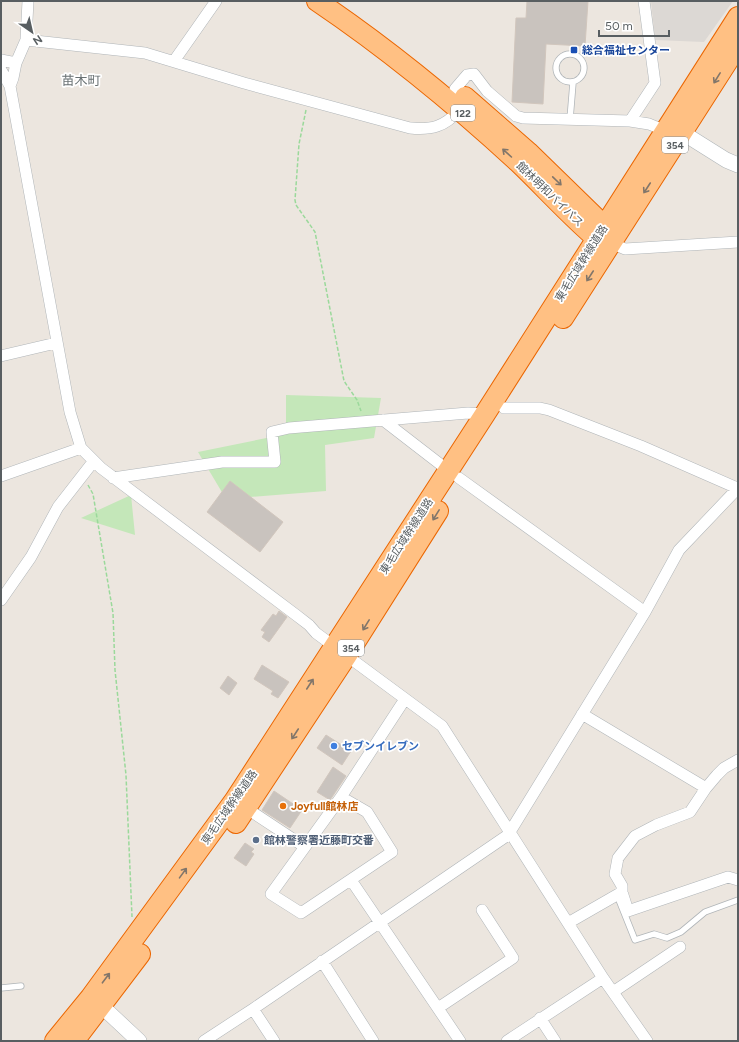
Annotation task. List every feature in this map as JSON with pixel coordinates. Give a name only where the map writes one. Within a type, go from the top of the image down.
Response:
[{"type":"highway","name":"館林明和バイパス","points":[[317,1],[404,65],[459,110],[604,236]]},
{"type":"highway","name":"館林明和バイパス","points":[[340,1],[455,89],[528,152],[604,236]]},
{"type":"highway","name":"東毛広域幹線道路","points":[[674,132],[738,17]]},
{"type":"highway","name":"東毛広域幹線道路","points":[[55,1041],[97,1001],[246,808],[340,651],[495,411],[604,236],[674,132],[738,45]]},
{"type":"highway","name":"東毛広域幹線道路","points":[[74,1041],[138,934],[340,651]]},
{"type":"street","points":[[10,86],[14,78],[16,63],[26,40],[28,1]]},
{"type":"street","points":[[174,61],[216,1]]},
{"type":"street","points":[[630,121],[655,83],[644,1]]},
{"type":"street","points":[[26,40],[145,53],[308,101],[420,129],[439,127],[450,120],[459,110]]},
{"type":"street","points":[[1,60],[16,63]]},
{"type":"street","points":[[1,70],[10,86],[56,343],[70,412],[81,448],[92,462],[296,615],[340,651],[442,726],[603,978],[647,1041]]},
{"type":"street","points":[[455,89],[467,75],[474,74],[487,91],[516,116],[523,118],[630,121],[649,124],[674,132],[738,165]]},
{"type":"street","points":[[604,236],[625,249],[738,242]]},
{"type":"street","points":[[1,356],[56,343]]},
{"type":"street","points":[[113,478],[222,462],[275,462],[272,432],[363,421],[495,411],[549,410],[641,446],[738,488],[679,550],[645,612],[510,833],[204,1041]]},
{"type":"street","points":[[383,420],[454,475],[645,612]]},
{"type":"street","points":[[1,476],[81,448]]},
{"type":"street","points":[[1,600],[31,557],[58,507],[92,462]]},
{"type":"street","points":[[340,797],[367,812],[392,852],[301,913],[271,894],[340,797],[405,699]]},
{"type":"street","points":[[582,714],[706,788]]},
{"type":"street","points":[[568,923],[619,893],[622,886],[615,874],[618,858],[635,836],[656,825],[690,812],[706,788],[724,768],[738,760]]},
{"type":"street","points":[[246,808],[305,847]]},
{"type":"street","points":[[619,893],[628,911],[728,877],[738,880]]},
{"type":"street","points":[[351,880],[460,1041]]},
{"type":"street","points":[[438,1008],[513,958],[482,910]]},
{"type":"street","points":[[613,992],[680,947]]},
{"type":"street","points":[[322,961],[373,1041]]},
{"type":"street","points":[[507,1041],[603,978]]},
{"type":"street","points":[[97,1001],[139,1041]]},
{"type":"street","points":[[253,1009],[274,1041]]},
{"type":"street","points":[[540,1018],[555,1041]]},
{"type":"lane","points":[[564,54],[572,54],[578,56],[582,60],[583,73],[579,80],[573,83],[560,79],[557,71],[556,64],[564,54]]},
{"type":"lane","points":[[570,119],[573,83]]},
{"type":"lane","points":[[619,893],[635,940],[654,934],[667,938],[681,932],[705,912],[738,900]]},
{"type":"lane","points":[[1,988],[21,986]]},
{"type":"path","points":[[308,101],[299,144],[295,200],[296,205],[315,232],[344,381],[358,400],[363,421]]},
{"type":"path","points":[[82,474],[93,494],[113,613],[115,670],[126,775],[131,914],[138,934]]},
{"type":"shaded area","points":[[651,1],[733,1],[704,42],[655,40]]},
{"type":"green space","points":[[286,395],[381,398],[374,438],[325,445],[326,491],[226,499],[198,452],[286,434]]},
{"type":"green space","points":[[131,495],[135,535],[81,518]]},
{"type":"building","points":[[527,1],[588,1],[585,46],[546,44],[543,104],[512,102],[516,18],[526,18]]},
{"type":"building","points":[[230,481],[283,522],[260,552],[207,512]]},
{"type":"building","points":[[279,611],[287,617],[269,642],[262,637],[265,632],[261,630],[273,614],[276,616]]},
{"type":"building","points":[[262,665],[289,682],[278,698],[271,694],[273,691],[254,679]]},
{"type":"building","points":[[228,676],[237,683],[229,695],[220,688]]},
{"type":"building","points":[[326,735],[351,751],[342,765],[317,748]]},
{"type":"building","points":[[333,767],[346,776],[330,800],[317,792]]},
{"type":"building","points":[[274,791],[302,810],[290,828],[262,810]]},
{"type":"building","points":[[245,843],[254,849],[251,852],[254,854],[246,866],[234,858]]},
{"type":"place","name":"総合福祉センター","points":[[574,50]]},
{"type":"place","name":"セブンイレブン","points":[[334,746]]},
{"type":"place","name":"Joyfull館林店","points":[[283,806]]},
{"type":"place","name":"館林警察署近藤町交番","points":[[256,840]]},
{"type":"district","name":"苗木町","points":[[81,80]]}]
